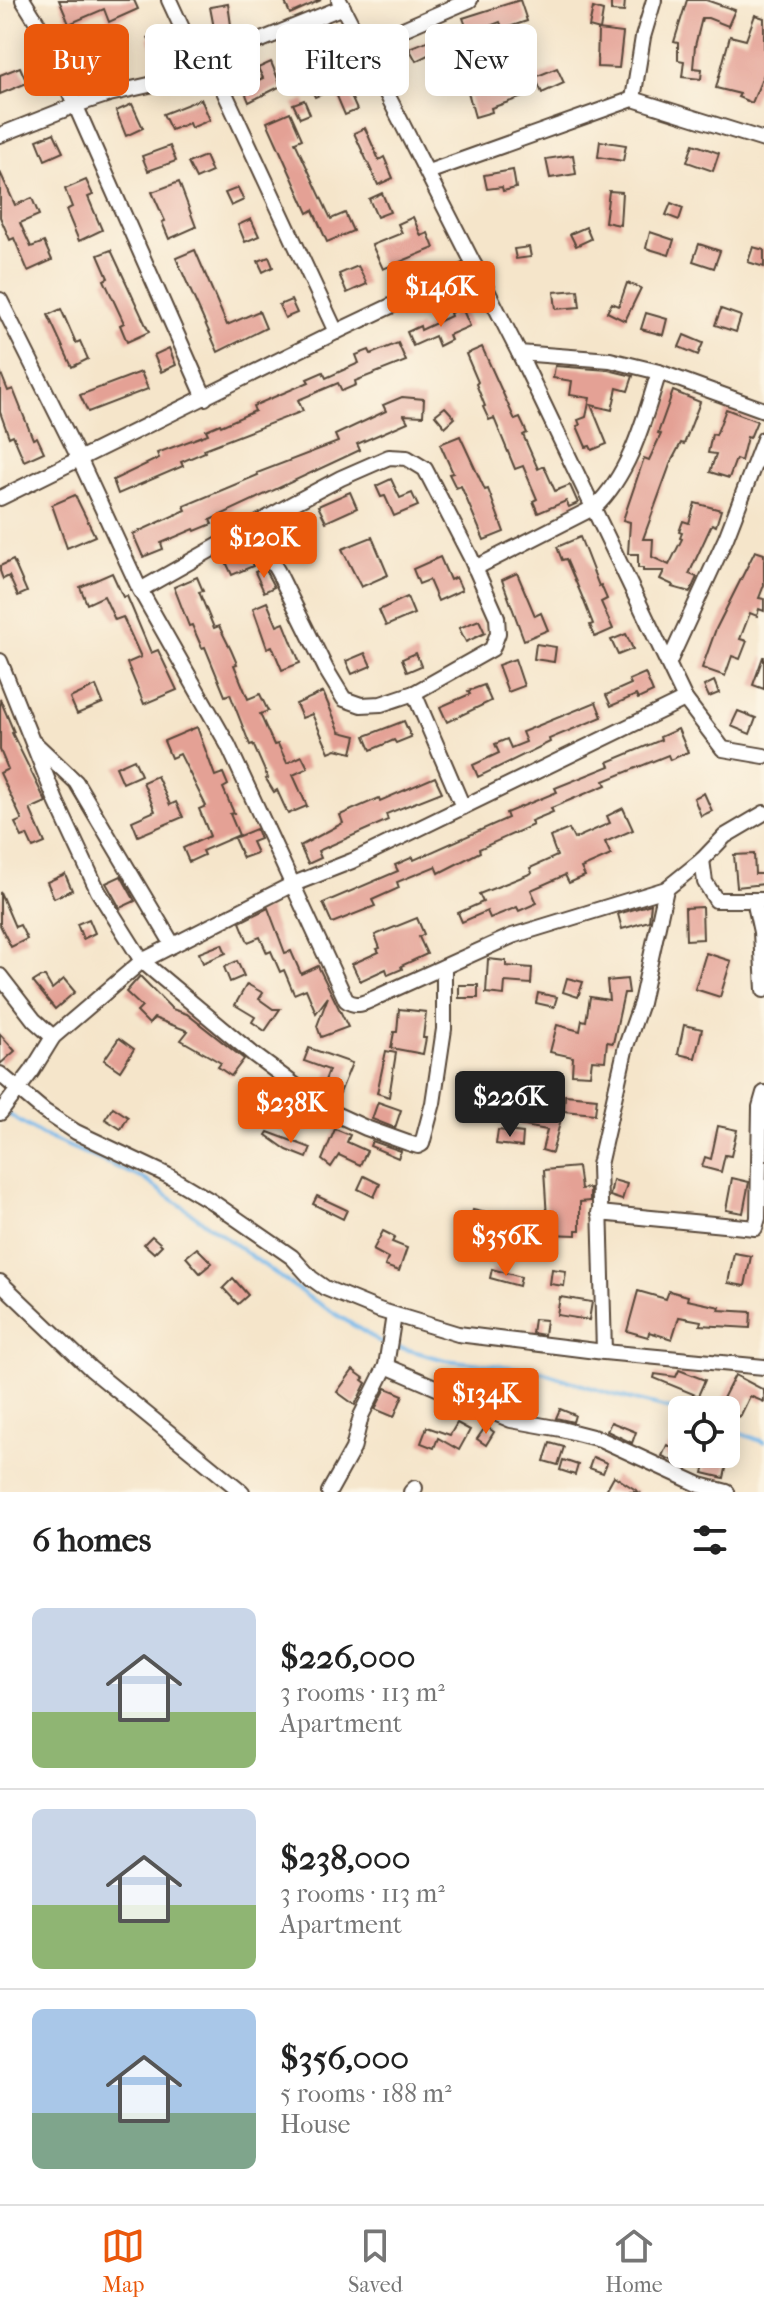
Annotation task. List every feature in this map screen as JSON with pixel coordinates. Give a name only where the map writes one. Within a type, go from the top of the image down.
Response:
[{"type":"street","points":[[23,0],[43,32],[205,398]]},
{"type":"street","points":[[169,0],[182,24]]},
{"type":"street","points":[[409,26],[470,0]]},
{"type":"street","points":[[633,99],[643,37],[654,0]]},
{"type":"street","points":[[260,39],[341,4],[352,24]]},
{"type":"street","points":[[0,135],[76,105],[145,86]]},
{"type":"street","points":[[220,96],[336,332]]},
{"type":"street","points":[[389,96],[595,507],[685,699],[723,749],[764,756]]},
{"type":"street","points":[[428,172],[633,99],[764,140]]},
{"type":"street","points":[[0,498],[475,266]]},
{"type":"street","points":[[0,300],[79,458],[140,590],[228,745],[291,885],[346,1000],[351,1004],[368,1001],[512,936],[666,889],[702,860],[725,836],[764,813]]},
{"type":"street","points":[[519,353],[610,360],[659,372],[764,410]]},
{"type":"street","points":[[475,568],[595,507],[610,492],[642,425],[659,372]]},
{"type":"street","points":[[669,662],[726,538],[764,439]]},
{"type":"street","points":[[140,590],[341,478],[389,457],[407,458],[425,469],[497,617],[498,633],[492,649],[414,693],[381,704],[361,705],[344,699],[252,528]]},
{"type":"street","points":[[0,661],[56,801],[98,891],[142,961],[253,1054],[331,1112],[418,1146],[425,1139],[444,1029],[444,967]]},
{"type":"street","points":[[414,693],[463,807]]},
{"type":"street","points":[[2,1109],[53,1037],[142,961],[291,885],[352,861],[685,699]]},
{"type":"street","points":[[33,741],[76,782],[173,945]]},
{"type":"street","points":[[702,860],[705,882],[716,900],[759,900],[764,990]]},
{"type":"street","points":[[604,1352],[599,1165],[626,1046],[641,1003],[666,889]]},
{"type":"street","points":[[0,976],[34,1020],[53,1037]]},
{"type":"street","points":[[0,1074],[76,1132],[167,1175],[211,1201],[292,1257],[325,1288],[394,1315],[458,1334],[764,1367]]},
{"type":"street","points":[[599,1213],[755,1228],[758,1218],[760,1107],[764,1093]]},
{"type":"street","points":[[0,1282],[91,1369],[242,1492]]},
{"type":"street","points":[[329,1492],[353,1449],[361,1416],[386,1366],[394,1315]]},
{"type":"street","points":[[386,1366],[511,1420],[600,1439],[700,1485],[727,1492]]},
{"type":"building","points":[[59,0],[134,0],[138,9],[109,22],[104,9],[69,24]]},
{"type":"building","points":[[284,0],[321,0],[290,14]]},
{"type":"building","points":[[520,0],[527,21],[518,24],[465,24],[463,18]]},
{"type":"building","points":[[611,0],[625,0],[624,12],[611,11]]},
{"type":"building","points":[[687,0],[706,0],[735,10],[728,26],[702,18],[693,68],[702,69],[701,79],[682,77],[684,61],[678,60],[678,43],[674,42]]},
{"type":"building","points":[[228,4],[231,24],[213,24],[210,7]]},
{"type":"building","points":[[593,8],[603,11],[600,30],[589,27]]},
{"type":"building","points":[[755,15],[764,18],[764,74],[752,103],[738,97],[740,94],[716,88],[730,36],[746,40]]},
{"type":"building","points":[[598,30],[623,33],[619,68],[597,67]]},
{"type":"building","points":[[425,42],[425,56],[416,61],[409,48]]},
{"type":"building","points":[[271,62],[276,74],[276,88],[249,102],[247,96],[260,96],[260,79],[263,78],[260,67]]},
{"type":"building","points":[[20,67],[24,84],[0,94],[0,75]]},
{"type":"building","points":[[557,68],[564,83],[542,93],[537,76]]},
{"type":"building","points":[[337,96],[351,96],[357,110],[345,115]]},
{"type":"building","points":[[469,96],[523,96],[491,108],[492,112],[475,117]]},
{"type":"building","points":[[201,99],[210,120],[191,128],[189,123],[171,130],[163,114]]},
{"type":"building","points":[[304,100],[310,114],[300,118],[293,104]]},
{"type":"building","points":[[132,104],[143,128],[126,136],[116,111]]},
{"type":"building","points":[[290,112],[302,139],[295,142],[331,219],[345,213],[353,231],[327,242],[313,210],[308,213],[267,122]]},
{"type":"building","points":[[365,128],[379,160],[384,157],[393,178],[378,185],[354,133]]},
{"type":"building","points":[[54,133],[63,152],[45,160],[37,140]]},
{"type":"building","points":[[600,141],[626,145],[623,161],[598,157]]},
{"type":"building","points":[[693,144],[719,153],[713,171],[687,162]]},
{"type":"building","points":[[170,146],[176,161],[148,171],[142,156]]},
{"type":"building","points":[[573,155],[576,174],[550,178],[546,159]]},
{"type":"building","points":[[205,156],[212,172],[196,179],[188,163]]},
{"type":"building","points":[[513,170],[516,188],[503,191],[502,187],[487,189],[484,175]]},
{"type":"building","points":[[0,172],[15,205],[32,198],[39,215],[20,223],[31,247],[44,242],[52,260],[28,271],[14,238],[10,240],[0,217]]},
{"type":"building","points":[[86,180],[93,195],[88,197],[102,230],[79,241],[66,210],[72,207],[65,189]]},
{"type":"building","points":[[179,182],[196,227],[169,239],[152,192]]},
{"type":"building","points":[[238,188],[244,200],[231,206],[225,193]]},
{"type":"building","points":[[609,191],[622,192],[620,225],[605,222]]},
{"type":"building","points":[[382,193],[390,212],[377,217],[369,199]]},
{"type":"building","points":[[671,203],[683,208],[679,220],[666,215]]},
{"type":"building","points":[[413,217],[421,236],[428,233],[434,248],[383,269],[372,245],[402,233],[398,224]]},
{"type":"building","points":[[251,219],[259,236],[245,242],[238,225]]},
{"type":"building","points":[[586,227],[591,239],[576,246],[570,234]]},
{"type":"building","points":[[650,232],[674,240],[669,255],[646,248]]},
{"type":"building","points":[[699,244],[720,251],[714,268],[693,261]]},
{"type":"building","points":[[529,247],[531,257],[516,259],[514,249]]},
{"type":"building","points":[[753,247],[764,250],[764,267],[748,262]]},
{"type":"building","points":[[111,250],[149,332],[127,342],[120,325],[124,323],[104,280],[108,278],[98,255]]},
{"type":"building","points":[[195,250],[227,325],[259,311],[266,328],[218,352],[176,258]]},
{"type":"building","points":[[269,257],[273,267],[263,272],[258,261]]},
{"type":"building","points":[[358,266],[367,284],[347,293],[339,274]]},
{"type":"building","points":[[627,283],[641,288],[625,321],[607,312],[612,303],[619,306]]},
{"type":"building","points":[[578,290],[580,307],[556,309],[554,292]]},
{"type":"building","points":[[291,300],[297,313],[285,318],[279,305]]},
{"type":"building","points":[[462,308],[470,326],[449,335],[451,340],[439,346],[435,336],[413,346],[407,332],[420,326],[421,330]]},
{"type":"building","points":[[61,309],[76,343],[80,341],[88,359],[72,367],[48,315]]},
{"type":"building","points":[[721,309],[741,316],[736,332],[715,325]]},
{"type":"building","points":[[646,313],[667,319],[663,335],[641,329]]},
{"type":"building","points":[[684,335],[703,343],[698,355],[679,347]]},
{"type":"building","points":[[398,343],[406,361],[355,381],[356,385],[342,391],[338,383],[298,400],[303,411],[204,449],[205,452],[181,462],[183,466],[118,494],[113,480],[159,458],[157,453],[208,434],[206,430],[255,411],[253,406],[309,382],[307,379],[323,372],[326,378],[359,363],[356,355],[369,350],[371,354]]},
{"type":"building","points":[[482,347],[515,420],[520,418],[527,433],[523,435],[538,469],[544,466],[555,491],[570,485],[578,503],[569,507],[566,501],[538,513],[533,501],[537,499],[523,466],[515,469],[494,418],[489,420],[483,407],[478,382],[466,354]]},
{"type":"building","points":[[169,348],[176,365],[161,372],[154,355]]},
{"type":"building","points":[[555,366],[608,370],[633,376],[628,391],[617,388],[612,410],[591,405],[607,444],[592,450],[590,446],[586,447],[577,426],[580,425],[578,420],[586,417],[590,398],[570,395],[572,381],[553,378]]},
{"type":"building","points":[[0,371],[8,391],[13,389],[33,439],[37,437],[44,452],[24,461],[13,435],[9,437],[0,412]]},
{"type":"building","points":[[141,372],[148,389],[88,412],[80,395]]},
{"type":"building","points":[[673,391],[700,402],[684,444],[681,443],[671,462],[643,539],[653,539],[652,557],[669,565],[682,539],[679,532],[683,521],[689,523],[695,503],[721,510],[716,526],[712,524],[689,574],[697,577],[690,592],[672,587],[660,579],[664,571],[643,571],[643,568],[638,568],[638,554],[628,554],[630,522],[623,520],[644,458],[649,460],[661,434],[658,433]]},
{"type":"building","points":[[402,397],[424,399],[423,416],[404,415],[408,422],[357,444],[360,450],[210,520],[212,524],[161,543],[163,549],[143,557],[133,534],[186,510],[184,506],[257,473],[338,442],[335,435],[386,411],[383,405]]},
{"type":"building","points":[[445,407],[455,418],[445,427],[435,415]]},
{"type":"building","points":[[726,409],[757,421],[750,438],[747,437],[741,461],[736,459],[729,478],[710,472],[716,454],[708,453],[712,434],[716,435]]},
{"type":"building","points":[[460,436],[485,490],[488,489],[504,532],[484,540],[461,486],[456,488],[449,474],[453,473],[440,444]]},
{"type":"building","points":[[391,479],[400,498],[412,493],[418,506],[394,516],[385,496],[381,497],[376,486]]},
{"type":"building","points":[[350,492],[357,508],[326,522],[318,506]]},
{"type":"building","points":[[75,495],[95,536],[67,548],[52,505]]},
{"type":"building","points":[[372,537],[388,575],[361,587],[342,549]]},
{"type":"building","points":[[580,537],[607,599],[601,602],[613,629],[595,637],[581,594],[566,559],[562,560],[557,547]]},
{"type":"building","points":[[755,551],[764,554],[764,585],[759,598],[764,599],[764,611],[759,609],[757,616],[750,613],[740,639],[747,641],[740,659],[732,656],[725,676],[702,668],[716,629]]},
{"type":"building","points":[[247,552],[253,566],[232,575],[226,562]]},
{"type":"building","points":[[440,557],[450,580],[456,577],[462,590],[438,601],[429,580],[419,584],[413,569]]},
{"type":"building","points":[[13,560],[27,592],[18,596],[9,576],[3,579],[0,571],[0,566]]},
{"type":"building","points":[[264,568],[274,587],[264,592],[255,572]]},
{"type":"building","points":[[112,573],[123,597],[127,596],[151,653],[158,650],[177,690],[144,704],[127,663],[141,657],[123,617],[115,620],[104,596],[87,604],[80,587]]},
{"type":"building","points":[[517,573],[535,616],[541,613],[548,630],[524,640],[502,580]]},
{"type":"building","points":[[197,577],[203,591],[199,592],[214,628],[219,626],[231,650],[248,699],[260,694],[268,711],[260,714],[274,745],[278,744],[287,763],[302,756],[308,768],[293,775],[307,806],[288,814],[277,790],[274,792],[266,779],[230,694],[225,696],[205,647],[202,648],[192,625],[189,626],[174,587]]},
{"type":"building","points":[[407,597],[414,614],[386,626],[379,610]]},
{"type":"building","points":[[267,602],[277,626],[284,623],[300,663],[282,670],[272,646],[267,648],[253,608]]},
{"type":"building","points":[[479,620],[485,633],[466,642],[459,628]]},
{"type":"building","points":[[626,634],[633,649],[618,655],[611,640]]},
{"type":"building","points":[[536,644],[556,647],[554,662],[534,659]]},
{"type":"building","points":[[365,653],[371,666],[352,674],[346,661]]},
{"type":"building","points":[[416,653],[421,666],[407,672],[402,659]]},
{"type":"building","points":[[764,657],[764,689],[753,685]]},
{"type":"building","points":[[515,659],[524,686],[508,692],[498,665]]},
{"type":"building","points":[[645,673],[653,692],[638,699],[636,695],[611,706],[606,695],[631,684],[629,680]]},
{"type":"building","points":[[714,681],[719,693],[709,697],[704,686]]},
{"type":"building","points":[[484,685],[491,701],[447,722],[440,707]]},
{"type":"building","points":[[96,686],[103,703],[77,714],[70,698]]},
{"type":"building","points":[[323,692],[340,732],[356,736],[352,753],[336,749],[329,752],[312,714],[302,718],[296,704]]},
{"type":"building","points":[[0,699],[12,733],[46,802],[30,809],[45,843],[33,848],[27,835],[22,837],[15,823],[22,820],[0,773],[8,769],[0,750]]},
{"type":"building","points":[[596,702],[602,717],[549,739],[550,742],[478,777],[473,765],[499,753],[495,744],[507,739],[511,748],[526,742],[522,732]]},
{"type":"building","points":[[738,711],[756,718],[750,734],[731,726]]},
{"type":"building","points":[[404,721],[411,737],[396,743],[394,740],[371,750],[365,736]]},
{"type":"building","points":[[197,727],[215,776],[223,773],[228,785],[223,788],[239,835],[202,851],[204,855],[189,862],[183,848],[210,836],[199,809],[206,806],[180,754],[171,758],[164,741]]},
{"type":"building","points":[[678,729],[688,752],[670,760],[668,755],[604,781],[606,785],[551,808],[553,812],[531,821],[533,825],[479,849],[480,852],[439,873],[436,866],[397,882],[399,888],[372,900],[375,906],[332,923],[323,903],[398,871],[395,865],[413,857],[414,860],[508,818],[506,813],[557,792],[555,788],[610,766],[608,762],[661,740],[660,737]]},
{"type":"building","points":[[134,759],[141,775],[123,783],[116,767]]},
{"type":"building","points":[[157,776],[170,805],[176,802],[183,817],[138,836],[132,821],[155,811],[143,782]]},
{"type":"building","points":[[435,777],[442,792],[386,814],[388,820],[318,851],[321,858],[308,864],[300,846],[343,823],[340,815]]},
{"type":"building","points":[[704,793],[712,811],[701,816],[694,798]]},
{"type":"building","points":[[623,808],[633,830],[605,842],[611,855],[581,868],[585,876],[569,883],[565,875],[531,890],[537,903],[519,911],[517,907],[490,918],[487,911],[462,922],[458,913],[483,902],[479,894],[532,873],[530,868],[557,856],[550,837],[569,829],[574,839],[610,823],[607,816]]},
{"type":"building","points":[[256,829],[260,839],[252,842],[257,853],[243,858],[234,838]]},
{"type":"building","points":[[754,854],[755,874],[764,874],[764,884],[737,887],[734,855]]},
{"type":"building","points":[[65,874],[72,890],[54,898],[47,882]]},
{"type":"building","points":[[121,876],[135,901],[120,908],[106,883]]},
{"type":"building","points":[[0,892],[15,927],[20,925],[27,939],[11,947],[0,925]]},
{"type":"building","points":[[651,904],[649,921],[622,929],[618,914]]},
{"type":"building","points":[[702,907],[703,939],[686,940],[685,908]]},
{"type":"building","points":[[268,908],[285,953],[291,951],[301,974],[318,966],[348,1027],[321,1037],[317,1026],[328,997],[316,1013],[306,989],[294,994],[284,970],[280,972],[271,951],[267,953],[260,937],[248,942],[240,922]]},
{"type":"building","points":[[417,918],[424,934],[419,937],[427,954],[388,975],[386,969],[360,981],[352,964],[379,952],[375,935]]},
{"type":"building","points":[[89,919],[95,933],[83,939],[77,924]]},
{"type":"building","points":[[222,944],[226,953],[203,963],[199,953]]},
{"type":"building","points":[[706,953],[731,961],[720,997],[695,989]]},
{"type":"building","points":[[488,959],[506,961],[506,966],[532,968],[531,984],[505,982],[504,995],[486,993]]},
{"type":"building","points":[[237,961],[244,976],[230,982],[224,967]]},
{"type":"building","points":[[140,976],[172,1009],[187,1014],[244,1059],[231,1076],[218,1067],[221,1063],[181,1040],[188,1031],[154,1018],[149,1024],[137,1012],[142,1007],[126,992]]},
{"type":"building","points":[[45,977],[52,989],[64,979],[75,992],[55,1009],[33,982]]},
{"type":"building","points":[[567,978],[583,982],[578,997],[563,992]]},
{"type":"building","points":[[627,979],[629,993],[624,993],[613,1043],[607,1042],[605,1061],[592,1060],[590,1075],[572,1074],[573,1057],[550,1052],[557,1025],[580,1031],[582,1020],[586,1021],[590,997],[609,1000],[607,981]]},
{"type":"building","points":[[247,984],[263,993],[259,999],[273,1009],[280,1009],[265,1031],[252,1022],[255,1017],[235,1005]]},
{"type":"building","points":[[459,985],[478,985],[478,998],[459,998]]},
{"type":"building","points":[[538,993],[557,997],[554,1007],[536,1003]]},
{"type":"building","points":[[399,1009],[426,1012],[423,1054],[391,1048],[394,1032],[397,1032]]},
{"type":"building","points":[[684,1025],[702,1029],[695,1058],[678,1054]]},
{"type":"building","points":[[0,1034],[15,1051],[0,1064]]},
{"type":"building","points":[[119,1038],[134,1049],[120,1071],[104,1060]]},
{"type":"building","points":[[309,1048],[352,1063],[340,1093],[323,1086],[329,1070],[304,1061]]},
{"type":"building","points":[[386,1051],[396,1053],[389,1097],[377,1093]]},
{"type":"building","points":[[509,1091],[531,1093],[529,1106],[508,1103]]},
{"type":"building","points":[[565,1095],[597,1098],[595,1114],[564,1111]]},
{"type":"building","points":[[378,1102],[401,1110],[395,1128],[372,1119]]},
{"type":"building","points":[[113,1107],[128,1117],[121,1129],[105,1119]]},
{"type":"building","points":[[521,1108],[541,1111],[540,1116],[561,1119],[552,1153],[542,1150],[547,1130],[519,1125]]},
{"type":"building","points":[[718,1126],[737,1130],[731,1156],[725,1155],[721,1172],[702,1167],[705,1157],[711,1159]]},
{"type":"building","points":[[335,1129],[350,1135],[347,1142],[367,1151],[360,1165],[339,1155],[331,1167],[322,1160]]},
{"type":"building","points":[[498,1130],[523,1133],[522,1147],[496,1144]]},
{"type":"building","points":[[268,1132],[311,1148],[307,1158],[287,1150],[266,1135]]},
{"type":"building","points":[[372,1141],[401,1151],[398,1158],[370,1146]]},
{"type":"building","points":[[578,1167],[581,1189],[590,1188],[590,1201],[580,1202],[580,1230],[576,1230],[576,1235],[548,1234],[544,1170]]},
{"type":"building","points":[[364,1176],[380,1184],[374,1197],[358,1189]]},
{"type":"building","points":[[732,1178],[749,1182],[743,1213],[726,1210]]},
{"type":"building","points":[[613,1180],[627,1184],[622,1200],[610,1196]]},
{"type":"building","points":[[317,1196],[347,1210],[343,1219],[313,1204]]},
{"type":"building","points":[[473,1210],[500,1216],[496,1235],[468,1228]]},
{"type":"building","points":[[383,1231],[395,1237],[392,1242],[407,1248],[399,1271],[385,1266],[388,1258],[373,1250]]},
{"type":"building","points":[[152,1236],[162,1245],[154,1253],[144,1244]]},
{"type":"building","points":[[197,1248],[212,1263],[200,1273],[186,1257]]},
{"type":"building","points":[[734,1253],[751,1256],[745,1286],[728,1283]]},
{"type":"building","points":[[492,1269],[521,1277],[519,1286],[490,1278]]},
{"type":"building","points":[[552,1269],[566,1271],[564,1286],[550,1284]]},
{"type":"building","points":[[233,1278],[248,1295],[238,1304],[223,1288]]},
{"type":"building","points":[[638,1291],[666,1299],[669,1291],[688,1296],[687,1300],[720,1307],[719,1310],[751,1312],[750,1328],[700,1325],[701,1321],[679,1317],[672,1339],[649,1332],[648,1337],[627,1331]]},
{"type":"building","points":[[560,1297],[592,1302],[589,1320],[557,1315]]},
{"type":"building","points":[[534,1319],[546,1320],[544,1335],[532,1333]]},
{"type":"building","points":[[353,1370],[366,1383],[355,1405],[337,1392]]},
{"type":"building","points":[[679,1370],[705,1380],[698,1396],[654,1378],[655,1374],[676,1377]]},
{"type":"building","points":[[735,1375],[764,1390],[764,1402],[750,1396],[740,1417],[740,1396],[724,1396]]},
{"type":"building","points":[[386,1388],[403,1395],[394,1417],[375,1409]]},
{"type":"building","points":[[560,1409],[575,1415],[573,1422],[556,1418]]},
{"type":"building","points":[[611,1422],[636,1432],[632,1443],[607,1431]]},
{"type":"building","points":[[457,1423],[470,1430],[459,1450],[438,1438],[434,1448],[421,1443],[427,1427],[450,1435]]},
{"type":"building","points":[[486,1426],[494,1432],[486,1445],[477,1439]]},
{"type":"building","points":[[550,1443],[564,1447],[558,1465],[544,1461]]},
{"type":"building","points":[[667,1445],[668,1445],[668,1459],[662,1456]]},
{"type":"building","points":[[593,1457],[607,1463],[603,1473],[589,1468]]},
{"type":"building","points":[[563,1460],[578,1465],[575,1475],[560,1470]]},
{"type":"building","points":[[704,1468],[726,1468],[724,1478],[703,1473]]},
{"type":"building","points":[[614,1476],[639,1492],[605,1492]]},
{"type":"waterway","points":[[6,1113],[42,1135],[144,1179],[307,1296],[380,1342],[445,1360],[532,1369],[668,1408]]},
{"type":"waterway","points":[[740,1433],[764,1442]]}]
